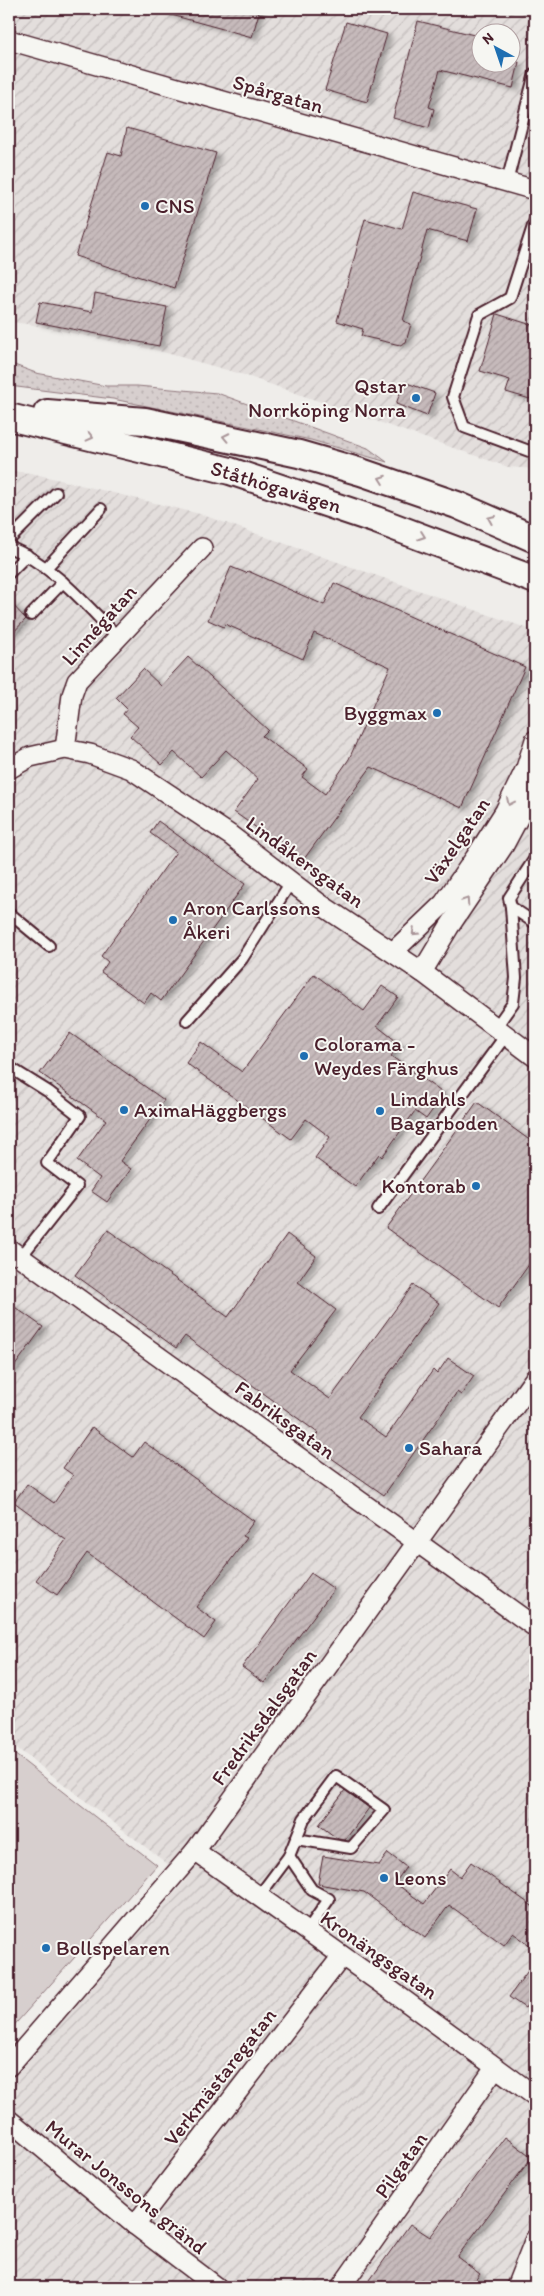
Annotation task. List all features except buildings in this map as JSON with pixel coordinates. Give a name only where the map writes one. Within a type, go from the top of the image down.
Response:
[{"type":"main road","name":"Ståthögavägen","points":[[9,410],[146,420],[299,454],[361,472],[457,505],[535,539]]},
{"type":"main road","name":"Ståthögavägen","points":[[9,417],[230,471],[394,526],[535,580]]},
{"type":"street","name":"Spårgatan","points":[[9,40],[535,190]]},
{"type":"street","name":"Linnégatan","points":[[65,749],[72,695],[77,680],[202,548]]},
{"type":"street","name":"Växelgatan","points":[[394,952],[444,903],[475,858],[505,811],[526,768],[535,740]]},
{"type":"street","name":"Lindåkersgatan","points":[[9,769],[30,757],[65,749],[90,754],[132,769],[230,835],[320,904],[422,972],[535,1057]]},
{"type":"street","name":"Växelgatan","points":[[422,972],[504,845],[535,787]]},
{"type":"street","name":"Fabriksgatan","points":[[14,1253],[535,1626]]},
{"type":"street","name":"Fredriksdalsgatan","points":[[9,2066],[195,1852],[535,1378]]},
{"type":"street","name":"Kronängsgatan","points":[[195,1852],[259,1896],[535,2096]]},
{"type":"street","name":"Verkmästaregatan","points":[[135,2225],[342,1956]]},
{"type":"street","name":"Pilgatan","points":[[341,2287],[495,2068]]},
{"type":"street","name":"Murar Jonssons gränd","points":[[9,2120],[135,2225],[216,2287]]},
{"type":"street","points":[[516,2287],[535,2239]]},
{"type":"lane","points":[[507,182],[535,73]]},
{"type":"lane","points":[[535,220],[510,298],[479,315],[453,397],[464,427],[529,451],[535,448]]},
{"type":"lane","points":[[9,540],[56,493]]},
{"type":"lane","points":[[46,568],[102,509]]},
{"type":"lane","points":[[9,547],[27,555],[46,568],[118,636]]},
{"type":"lane","points":[[9,573],[27,555]]},
{"type":"lane","points":[[31,614],[63,582]]},
{"type":"lane","points":[[378,1208],[501,1031],[513,1003],[515,986],[509,898],[535,858]]},
{"type":"lane","points":[[187,1021],[242,959],[291,882]]},
{"type":"lane","points":[[511,907],[535,923]]},
{"type":"lane","points":[[9,913],[49,946]]},
{"type":"lane","points":[[9,1067],[49,1092],[80,1116],[47,1163],[78,1186],[14,1253]]},
{"type":"lane","points":[[259,1896],[289,1856],[304,1819],[336,1776],[384,1810],[351,1848],[296,1839]]},
{"type":"lane","points":[[289,1856],[312,1890],[329,1899],[307,1931]]},
{"type":"shaded area","points":[[9,9],[535,9],[535,469],[508,467],[241,374],[159,351],[28,324],[9,322]]},
{"type":"shaded area","points":[[9,363],[36,373],[106,386],[137,386],[217,393],[368,448],[387,462],[311,440],[113,399],[9,386]]},
{"type":"shaded area","points":[[9,471],[31,473],[200,514],[535,631],[535,2287],[9,2287],[9,2081],[187,1879],[9,1742]]},
{"type":"shaded area","name":"Bollspelaren","points":[[9,1750],[157,1865],[9,2031]]},
{"type":"place","name":"CNS","points":[[145,206]]},
{"type":"place","name":"Qstar Norrköping Norra","points":[[416,398]]},
{"type":"place","name":"Byggmax","points":[[437,713]]},
{"type":"place","name":"Aron Carlssons Åkeri","points":[[173,920]]},
{"type":"place","name":"Colorama - Weydes Färghus","points":[[304,1056]]},
{"type":"place","name":"AximaHäggbergs","points":[[124,1110]]},
{"type":"place","name":"Lindahls Bagarboden","points":[[380,1111]]},
{"type":"place","name":"Kontorab","points":[[476,1186]]},
{"type":"place","name":"Sahara","points":[[409,1448]]},
{"type":"place","name":"Leons","points":[[384,1878]]},
{"type":"place","name":"Bollspelaren","points":[[46,1948]]}]
